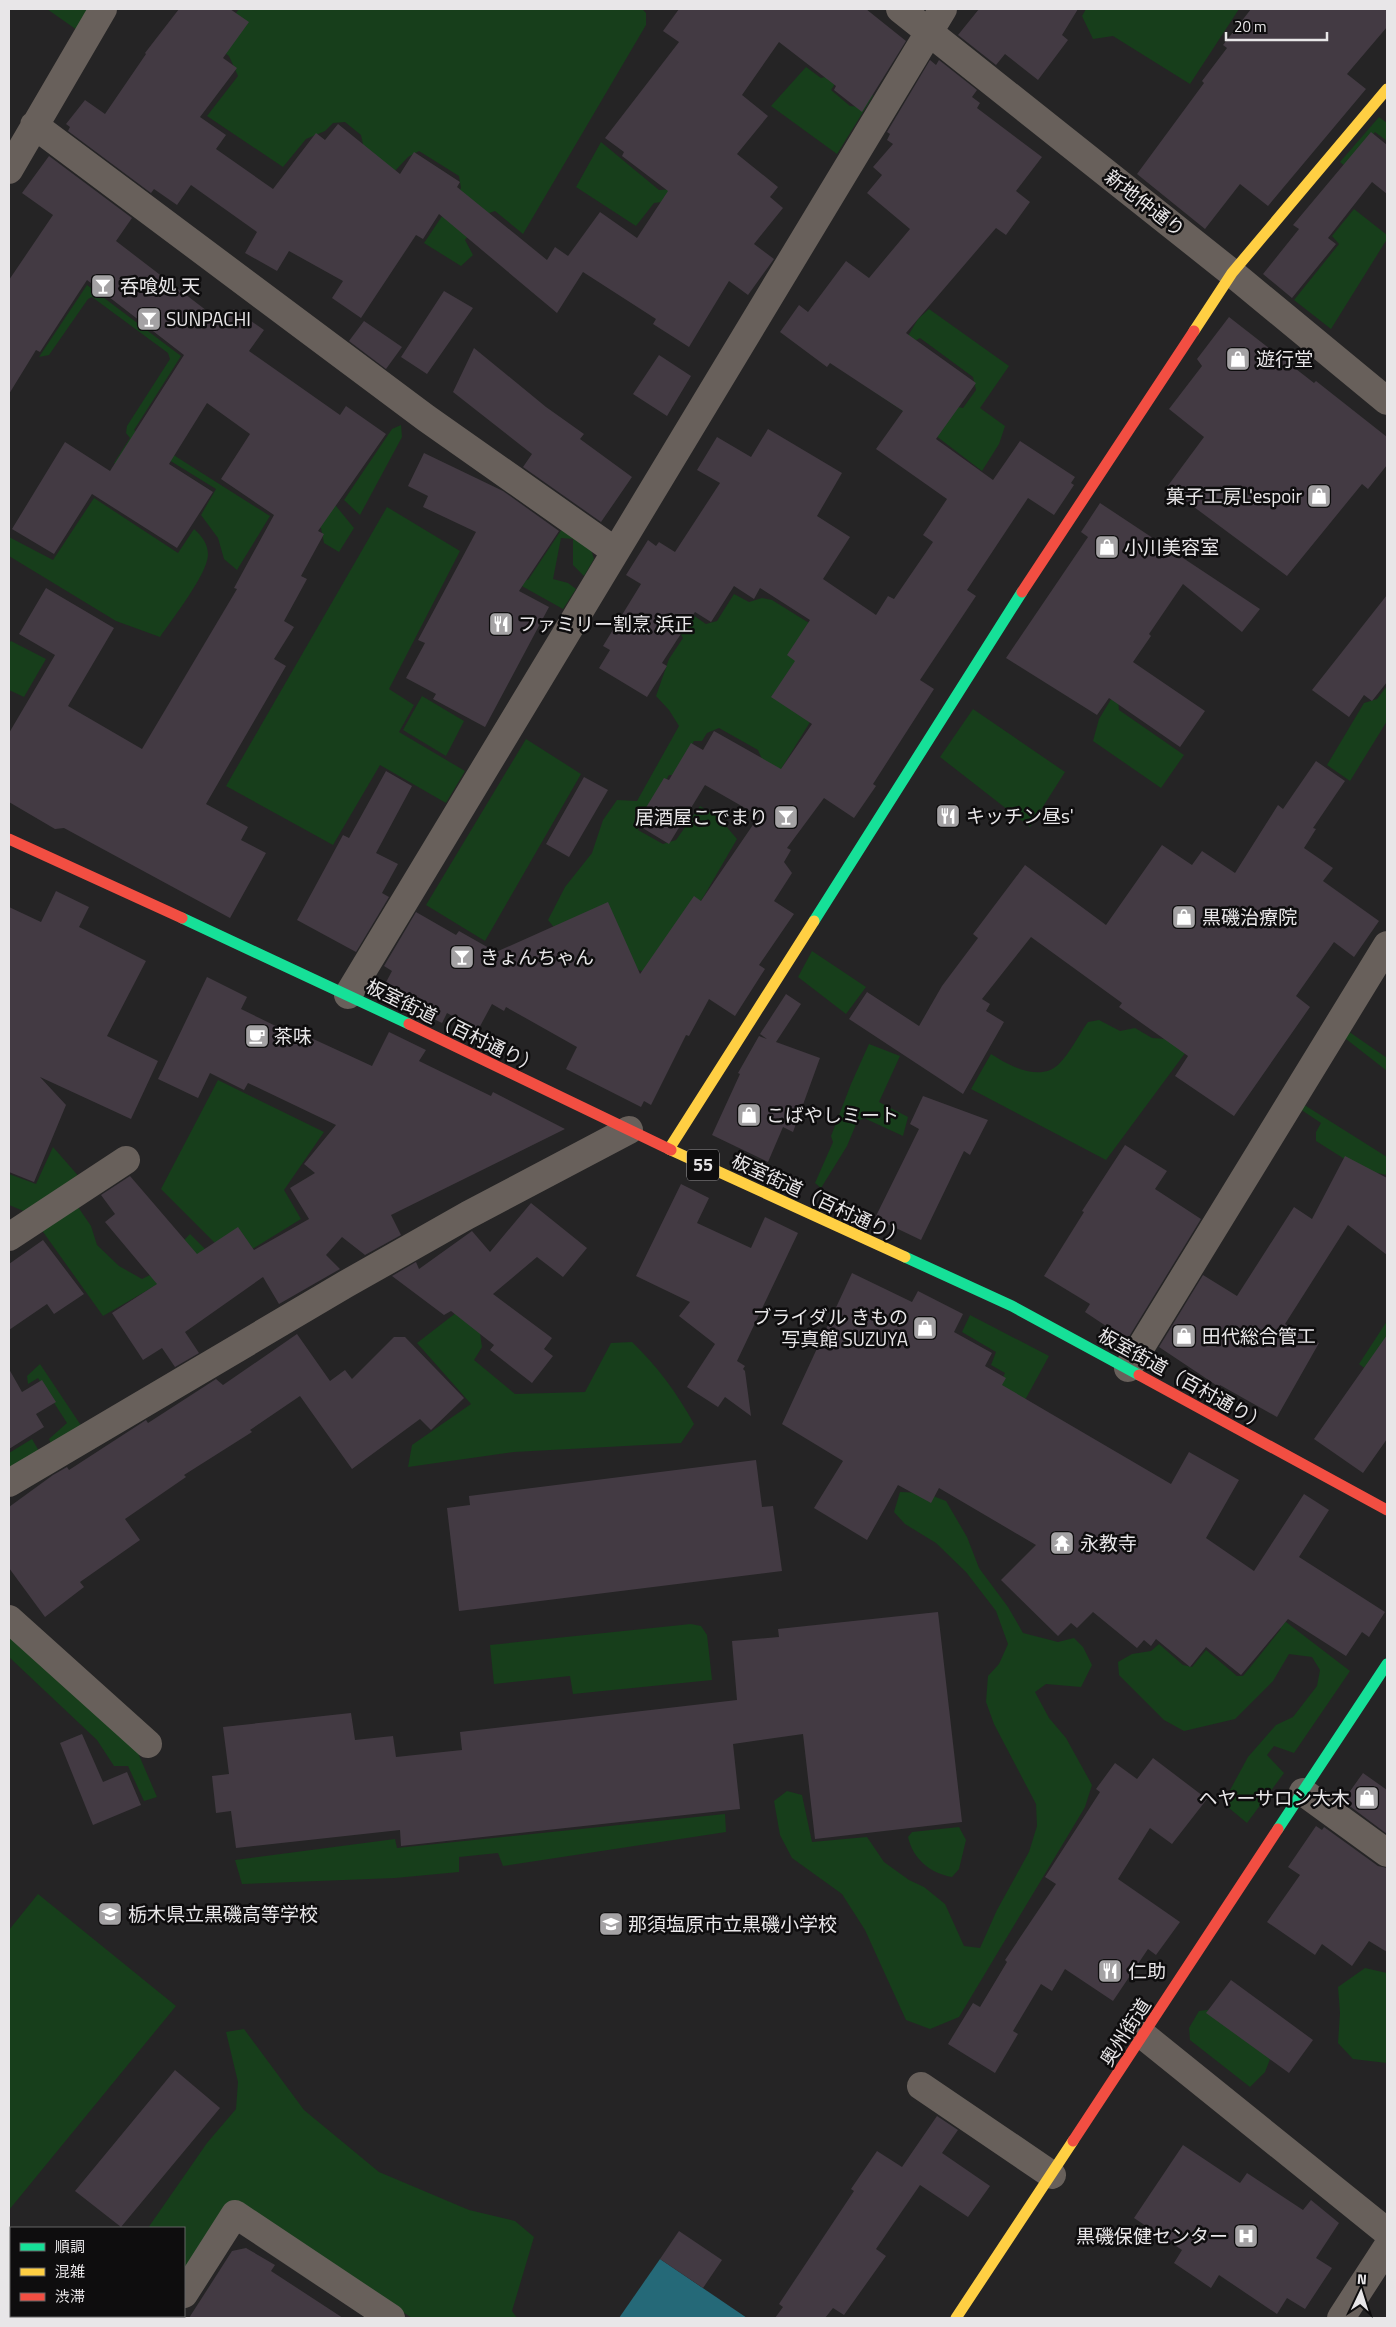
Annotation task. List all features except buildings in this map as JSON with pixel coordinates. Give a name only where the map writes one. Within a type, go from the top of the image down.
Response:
[{"type":"main road","points":[[669,1149],[1024,590],[1232,273],[1387,89]]},
{"type":"main road","name":"板室街道（百村通り）","points":[[9,839],[348,995],[669,1149],[1012,1306],[1387,1510]]},
{"type":"main road","name":"奥州街道","points":[[956,2318],[1144,2036],[1387,1664]]},
{"type":"street","points":[[9,170],[103,9]]},
{"type":"street","name":"新地仲通り","points":[[900,9],[1232,273],[1387,401]]},
{"type":"street","points":[[348,995],[943,9]]},
{"type":"street","points":[[34,126],[426,418],[615,551]]},
{"type":"street","points":[[1128,1368],[1387,945]]},
{"type":"street","points":[[9,1483],[452,1224],[629,1130]]},
{"type":"street","points":[[9,1237],[126,1160]]},
{"type":"street","points":[[9,1619],[148,1744]]},
{"type":"street","points":[[1303,1792],[1387,1853]]},
{"type":"street","points":[[1144,2036],[1387,2232]]},
{"type":"street","points":[[921,2086],[1052,2175]]},
{"type":"street","points":[[185,2292],[235,2214],[391,2318]]},
{"type":"street","points":[[1349,2315],[1387,2247]]},
{"type":"green space","points":[[47,9],[91,9],[77,30]]},
{"type":"green space","points":[[239,9],[642,9],[646,13],[646,25],[523,234],[495,211],[486,214],[465,240],[473,255],[461,266],[424,243],[461,188],[459,176],[419,151],[408,157],[394,172],[349,165],[363,144],[361,135],[345,122],[333,123],[325,131],[306,139],[283,167],[207,116],[238,76],[229,56],[216,46],[221,34]]},
{"type":"green space","points":[[1086,9],[1239,9],[1190,84],[1113,36],[1093,39],[1082,16]]},
{"type":"green space","points":[[806,67],[821,78],[842,73],[831,90],[850,106],[859,107],[869,90],[873,96],[837,154],[771,106]]},
{"type":"green space","points":[[1379,117],[1387,123],[1387,141],[1375,132],[1346,167],[1340,162]]},
{"type":"green space","points":[[601,142],[659,190],[674,189],[669,201],[654,203],[636,226],[576,187]]},
{"type":"green space","points":[[1354,209],[1387,235],[1387,239],[1331,329],[1294,300],[1339,244],[1332,236]]},
{"type":"green space","points":[[87,285],[181,356],[134,430],[270,516],[237,570],[224,559],[218,538],[201,515],[216,489],[156,452],[137,478],[114,463],[130,438],[126,433],[127,426],[170,359],[168,353],[92,297],[88,299],[49,355],[39,357]]},
{"type":"green space","points":[[929,309],[1009,366],[980,408],[1005,426],[999,444],[982,471],[906,413],[873,391],[963,408],[976,390],[973,377],[920,338],[913,342],[908,336],[918,319]]},
{"type":"green space","points":[[401,425],[402,437],[360,515],[344,500],[392,429]]},
{"type":"green space","points":[[293,477],[336,506],[354,528],[339,552],[324,543],[321,528],[278,504]]},
{"type":"green space","points":[[94,498],[178,553],[194,529],[206,544],[208,555],[202,574],[160,637],[116,621],[9,556],[9,537],[53,560]]},
{"type":"green space","points":[[387,507],[460,551],[389,689],[414,705],[399,732],[465,771],[446,803],[380,765],[333,845],[226,786]]},
{"type":"green space","points":[[564,526],[589,543],[594,559],[584,576],[573,565],[573,539],[561,538],[553,579],[568,583],[576,589],[563,609],[511,580],[515,574],[528,580]]},
{"type":"green space","points":[[659,592],[706,624],[717,621],[734,594],[749,602],[762,598],[772,600],[843,644],[828,693],[778,774],[764,764],[758,750],[719,728],[707,733],[702,741],[694,741],[676,775],[669,775],[638,830],[663,844],[676,840],[700,806],[719,818],[737,839],[704,896],[652,974],[627,967],[583,963],[548,920],[565,887],[592,853],[603,820],[617,800],[637,801],[679,726],[669,710],[656,696],[669,659],[683,638]]},
{"type":"green space","points":[[11,641],[46,659],[24,697],[9,690],[9,643]]},
{"type":"green space","points":[[1387,686],[1387,721],[1350,781],[1327,765],[1364,703],[1377,699]]},
{"type":"green space","points":[[422,696],[464,721],[446,756],[403,730]]},
{"type":"green space","points":[[1113,696],[1118,700],[1119,710],[1184,755],[1161,788],[1093,741],[1099,719]]},
{"type":"green space","points":[[973,709],[1065,772],[1030,827],[940,757]]},
{"type":"green space","points":[[526,739],[581,774],[485,941],[426,905]]},
{"type":"green space","points":[[812,951],[866,987],[846,1014],[798,977]]},
{"type":"green space","points":[[1099,1020],[1120,1031],[1135,1028],[1152,1038],[1194,1041],[1106,1160],[971,1089],[991,1054],[1015,1067],[1034,1072],[1043,1072],[1059,1064],[1088,1022]]},
{"type":"green space","points":[[1345,1029],[1387,1058],[1387,1071],[1341,1035]]},
{"type":"green space","points":[[869,1044],[900,1056],[879,1102],[908,1117],[903,1136],[864,1118],[857,1122],[847,1146],[821,1188],[815,1183],[833,1142],[831,1136],[851,1084]]},
{"type":"green space","points":[[218,1080],[324,1132],[284,1190],[301,1219],[233,1261],[161,1189]]},
{"type":"green space","points":[[1298,1101],[1387,1157],[1387,1175],[1362,1170],[1316,1141],[1316,1132],[1321,1123],[1294,1105]]},
{"type":"green space","points":[[53,1147],[81,1179],[26,1212],[9,1205],[9,1174],[36,1184]]},
{"type":"green space","points":[[76,1204],[91,1226],[97,1245],[119,1266],[142,1279],[150,1275],[190,1234],[210,1254],[103,1316],[41,1229]]},
{"type":"green space","points":[[461,1309],[479,1327],[482,1347],[474,1360],[515,1394],[585,1392],[611,1343],[632,1342],[666,1381],[694,1424],[681,1443],[514,1452],[408,1467],[412,1445],[471,1404],[417,1343]]},
{"type":"green space","points":[[970,1315],[1049,1356],[1025,1400],[979,1428],[1005,1373],[991,1365],[996,1352],[962,1332]]},
{"type":"green space","points":[[1387,1321],[1387,1385],[1359,1364]]},
{"type":"green space","points":[[40,1364],[82,1427],[52,1446],[49,1439],[67,1423],[38,1378],[28,1384],[27,1376]]},
{"type":"green space","points":[[32,1439],[39,1451],[9,1470],[9,1453]]},
{"type":"green space","points":[[900,1492],[925,1493],[946,1501],[967,1537],[979,1568],[1008,1607],[1023,1633],[1058,1642],[1074,1638],[1083,1647],[1092,1665],[1081,1687],[1046,1684],[1035,1692],[1049,1718],[1066,1738],[1092,1785],[1085,1807],[959,2017],[930,2029],[906,2020],[865,1930],[842,1894],[792,1858],[780,1835],[774,1801],[787,1791],[802,1795],[812,1842],[867,1837],[884,1862],[909,1880],[924,1887],[945,1904],[964,1946],[980,1948],[997,1910],[1029,1852],[1037,1826],[1036,1804],[994,1724],[986,1702],[988,1676],[999,1664],[1008,1644],[996,1611],[966,1572],[936,1543],[905,1524],[894,1512]]},
{"type":"green space","points":[[1150,1518],[1350,1671],[1294,1753],[1274,1746],[1267,1755],[1284,1773],[1247,1823],[1223,1803],[1248,1757],[1276,1725],[1293,1717],[1317,1686],[1320,1670],[1312,1657],[1289,1654],[1273,1681],[1235,1719],[1184,1731],[1164,1720],[1119,1675],[1118,1662],[1132,1654],[1151,1651],[1159,1644],[1183,1665],[1192,1667],[1206,1650],[1237,1676],[1243,1676],[1281,1629],[1222,1583]]},
{"type":"green space","points":[[691,1624],[701,1626],[707,1635],[712,1680],[573,1694],[570,1676],[494,1684],[490,1645]]},
{"type":"green space","points":[[9,1629],[135,1746],[157,1797],[144,1801],[128,1766],[114,1766],[97,1740],[9,1657]]},
{"type":"green space","points":[[725,1814],[726,1832],[503,1866],[498,1853],[459,1857],[459,1872],[395,1878],[242,1884],[235,1860],[395,1839],[397,1848]]},
{"type":"green space","points":[[959,1827],[966,1840],[959,1869],[952,1877],[937,1872],[924,1864],[910,1845],[908,1837],[912,1832]]},
{"type":"green space","points":[[38,1894],[176,2006],[9,2210],[9,1930]]},
{"type":"green space","points":[[1365,1968],[1387,1973],[1387,2063],[1353,2059],[1338,2043],[1340,2013],[1338,1987]]},
{"type":"green space","points":[[1220,2008],[1272,2054],[1265,2072],[1250,2087],[1190,2040],[1189,2028],[1199,2011]]},
{"type":"green space","points":[[244,2029],[304,2110],[379,2172],[469,2210],[515,2221],[534,2237],[512,2311],[517,2318],[412,2318],[246,2211],[185,2269],[185,2227],[149,2227],[207,2143],[236,2109],[238,2082],[226,2032]]},
{"type":"water","points":[[660,2259],[747,2318],[619,2318]]},
{"type":"traffic: fast","points":[[814,921],[1022,592]]},
{"type":"traffic: fast","points":[[182,918],[409,1024]]},
{"type":"traffic: fast","points":[[905,1257],[1012,1306],[1139,1375]]},
{"type":"traffic: fast","points":[[1278,1829],[1387,1664]]},
{"type":"traffic: slow","points":[[1194,331],[1232,273],[1387,89]]},
{"type":"traffic: slow","points":[[669,1149],[814,921]]},
{"type":"traffic: slow","points":[[671,1150],[905,1257]]},
{"type":"traffic: slow","points":[[956,2318],[1073,2141]]},
{"type":"traffic: jam","points":[[1022,592],[1194,331]]},
{"type":"traffic: jam","points":[[9,839],[182,918]]},
{"type":"traffic: jam","points":[[409,1024],[671,1150]]},
{"type":"traffic: jam","points":[[1139,1375],[1387,1510]]},
{"type":"traffic: jam","points":[[1073,2141],[1278,1829]]},
{"type":"place","name":"呑喰処 天","points":[[103,286]]},
{"type":"place","name":"SUNPACHI","points":[[149,319]]},
{"type":"place","name":"遊行堂","points":[[1238,359]]},
{"type":"place","name":"菓子工房L'espoir","points":[[1319,496]]},
{"type":"place","name":"小川美容室","points":[[1107,547]]},
{"type":"place","name":"ファミリー割烹 浜正","points":[[501,624]]},
{"type":"place","name":"キッチン昼s'","points":[[948,816]]},
{"type":"place","name":"居酒屋こでまり","points":[[786,817]]},
{"type":"place","name":"黒磯治療院","points":[[1184,917]]},
{"type":"place","name":"きょんちゃん","points":[[462,957]]},
{"type":"place","name":"茶味","points":[[257,1036]]},
{"type":"place","name":"こばやしミート","points":[[749,1115]]},
{"type":"place","name":"ブライダル きもの 写真館 SUZUYA","points":[[925,1328]]},
{"type":"place","name":"田代総合管工","points":[[1184,1336]]},
{"type":"place","name":"永教寺","points":[[1062,1543]]},
{"type":"place","name":"ヘヤーサロン大木","points":[[1367,1798]]},
{"type":"place","name":"栃木県立黒磯高等学校","points":[[110,1914]]},
{"type":"place","name":"那須塩原市立黒磯小学校","points":[[611,1924]]},
{"type":"place","name":"仁助","points":[[1110,1971]]},
{"type":"place","name":"黒磯保健センター","points":[[1246,2236]]}]
